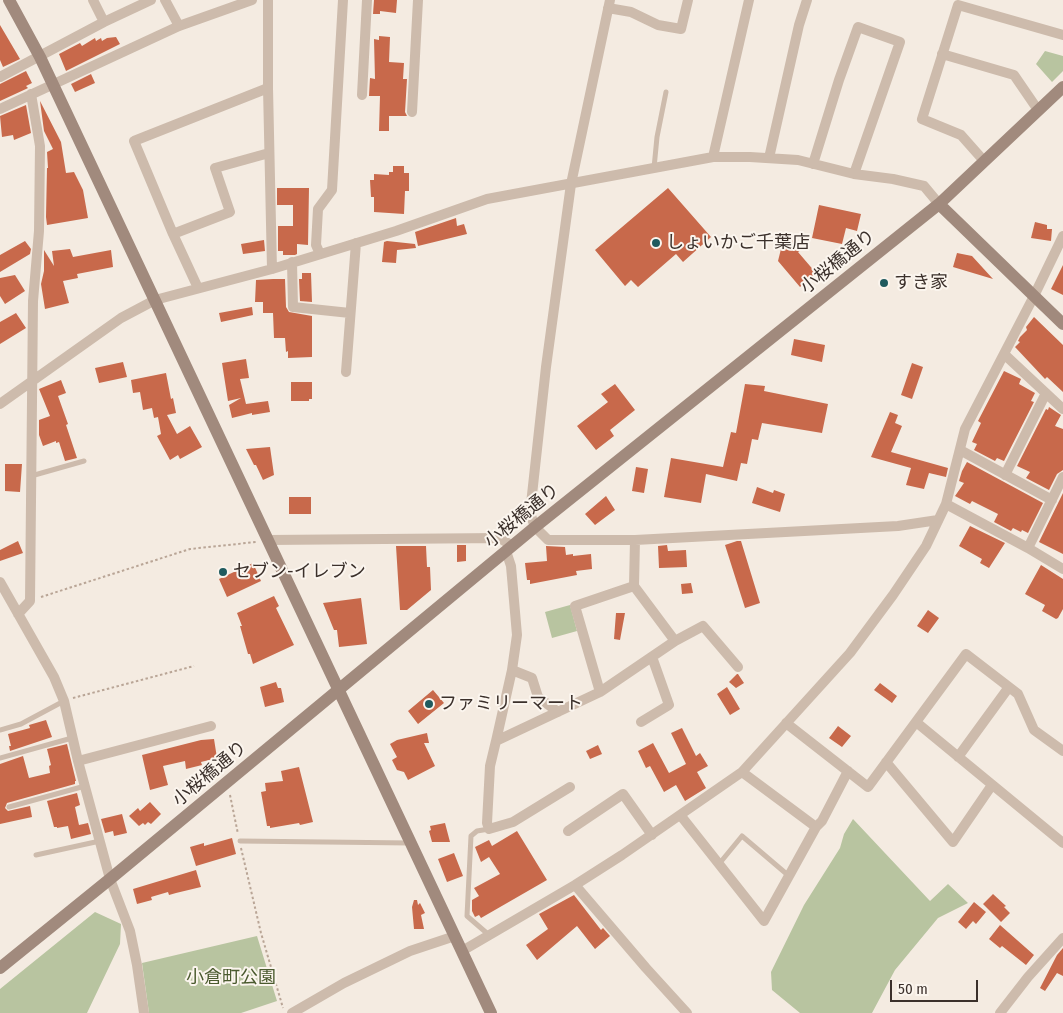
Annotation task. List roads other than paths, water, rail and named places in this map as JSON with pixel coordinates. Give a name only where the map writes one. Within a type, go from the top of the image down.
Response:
[{"type":"street","points":[[0,1],[4,0]]},
{"type":"street","points":[[9,0],[40,57],[491,1013]]},
{"type":"street","points":[[93,0],[104,22]]},
{"type":"street","points":[[0,77],[104,22],[151,0]]},
{"type":"street","points":[[165,0],[179,26]]},
{"type":"street","points":[[0,109],[179,26],[252,0]]},
{"type":"street","points":[[268,0],[272,268]]},
{"type":"street","points":[[320,254],[316,245],[318,209],[332,190],[342,0]]},
{"type":"street","points":[[362,95],[367,0]]},
{"type":"street","points":[[412,112],[418,0]]},
{"type":"street","points":[[688,0],[681,28],[658,25],[609,4],[571,184],[546,368],[531,503],[530,513],[535,527],[548,540],[635,540],[888,526],[938,520]]},
{"type":"street","points":[[713,157],[749,0]]},
{"type":"street","points":[[769,158],[799,25],[807,0]]},
{"type":"street","points":[[984,161],[961,135],[922,119],[958,5],[1063,35]]},
{"type":"street","points":[[813,164],[839,80],[858,27],[900,42],[854,174]]},
{"type":"street","points":[[942,54],[1014,75],[1038,110]]},
{"type":"street","name":"小桜橋通り","points":[[0,968],[339,691],[535,527],[938,204],[1063,87]]},
{"type":"street","points":[[198,288],[134,141],[268,88]]},
{"type":"street","points":[[18,614],[30,601],[33,301],[39,231],[40,146],[32,94]]},
{"type":"street","points":[[173,234],[230,212],[215,168],[269,153]]},
{"type":"street","points":[[0,404],[121,318],[155,300],[396,231],[486,199],[713,157],[798,160],[854,174],[893,179],[924,186],[938,204],[1063,324]]},
{"type":"street","points":[[462,951],[575,885],[681,816],[742,772],[850,653],[922,553],[946,504],[966,429],[1063,236]]},
{"type":"street","points":[[346,372],[356,243]]},
{"type":"street","points":[[292,262],[293,308],[350,312]]},
{"type":"street","points":[[1004,354],[1063,410]]},
{"type":"street","points":[[1005,475],[1046,393]]},
{"type":"street","points":[[960,450],[1052,500]]},
{"type":"street","points":[[1028,548],[1063,477]]},
{"type":"street","points":[[946,504],[1028,548],[1063,570]]},
{"type":"street","points":[[268,540],[500,538],[509,549],[518,636],[490,766],[487,823],[489,829],[513,822],[570,787]]},
{"type":"street","points":[[635,540],[634,586],[675,641]]},
{"type":"street","points":[[0,582],[54,677],[64,701],[72,738],[110,879],[130,931],[144,1013]]},
{"type":"street","points":[[600,692],[575,606],[634,586]]},
{"type":"street","points":[[496,741],[600,692],[675,641],[703,626],[738,666]]},
{"type":"street","points":[[786,724],[868,787],[966,654],[1018,694],[1034,730],[1063,751]]},
{"type":"street","points":[[641,722],[669,705],[652,657]]},
{"type":"street","points":[[512,670],[532,678],[538,697],[558,712]]},
{"type":"street","points":[[958,757],[1009,687]]},
{"type":"street","points":[[916,722],[1063,843]]},
{"type":"street","points":[[78,761],[211,726]]},
{"type":"street","points":[[886,762],[953,842],[992,785]]},
{"type":"street","points":[[681,816],[764,922],[816,827],[822,821],[848,771]]},
{"type":"street","points":[[742,772],[816,827]]},
{"type":"street","points":[[568,831],[623,794],[652,835]]},
{"type":"street","points":[[575,885],[687,1013]]},
{"type":"street","points":[[292,1013],[344,983],[410,951],[455,936]]},
{"type":"street","points":[[1000,1013],[1028,977],[1063,938]]},
{"type":"lane","points":[[654,168],[657,137],[666,92]]},
{"type":"lane","points":[[31,476],[84,461]]},
{"type":"lane","points":[[0,730],[21,724],[64,701]]},
{"type":"lane","points":[[0,758],[72,738]]},
{"type":"lane","points":[[9,807],[85,786]]},
{"type":"lane","points":[[489,829],[477,831],[471,836],[467,916],[489,935]]},
{"type":"lane","points":[[719,864],[742,836],[790,876]]},
{"type":"lane","points":[[36,855],[100,841]]},
{"type":"lane","points":[[240,841],[411,843]]},
{"type":"place","name":"しょいかご千葉店","points":[[656,243]]},
{"type":"place","name":"すき家","points":[[884,283]]},
{"type":"place","name":"セブン-イレブン","points":[[223,572]]},
{"type":"place","name":"ファミリーマート","points":[[429,704]]},
{"type":"park label","name":"小倉町公園","points":[[231,978]]}]
